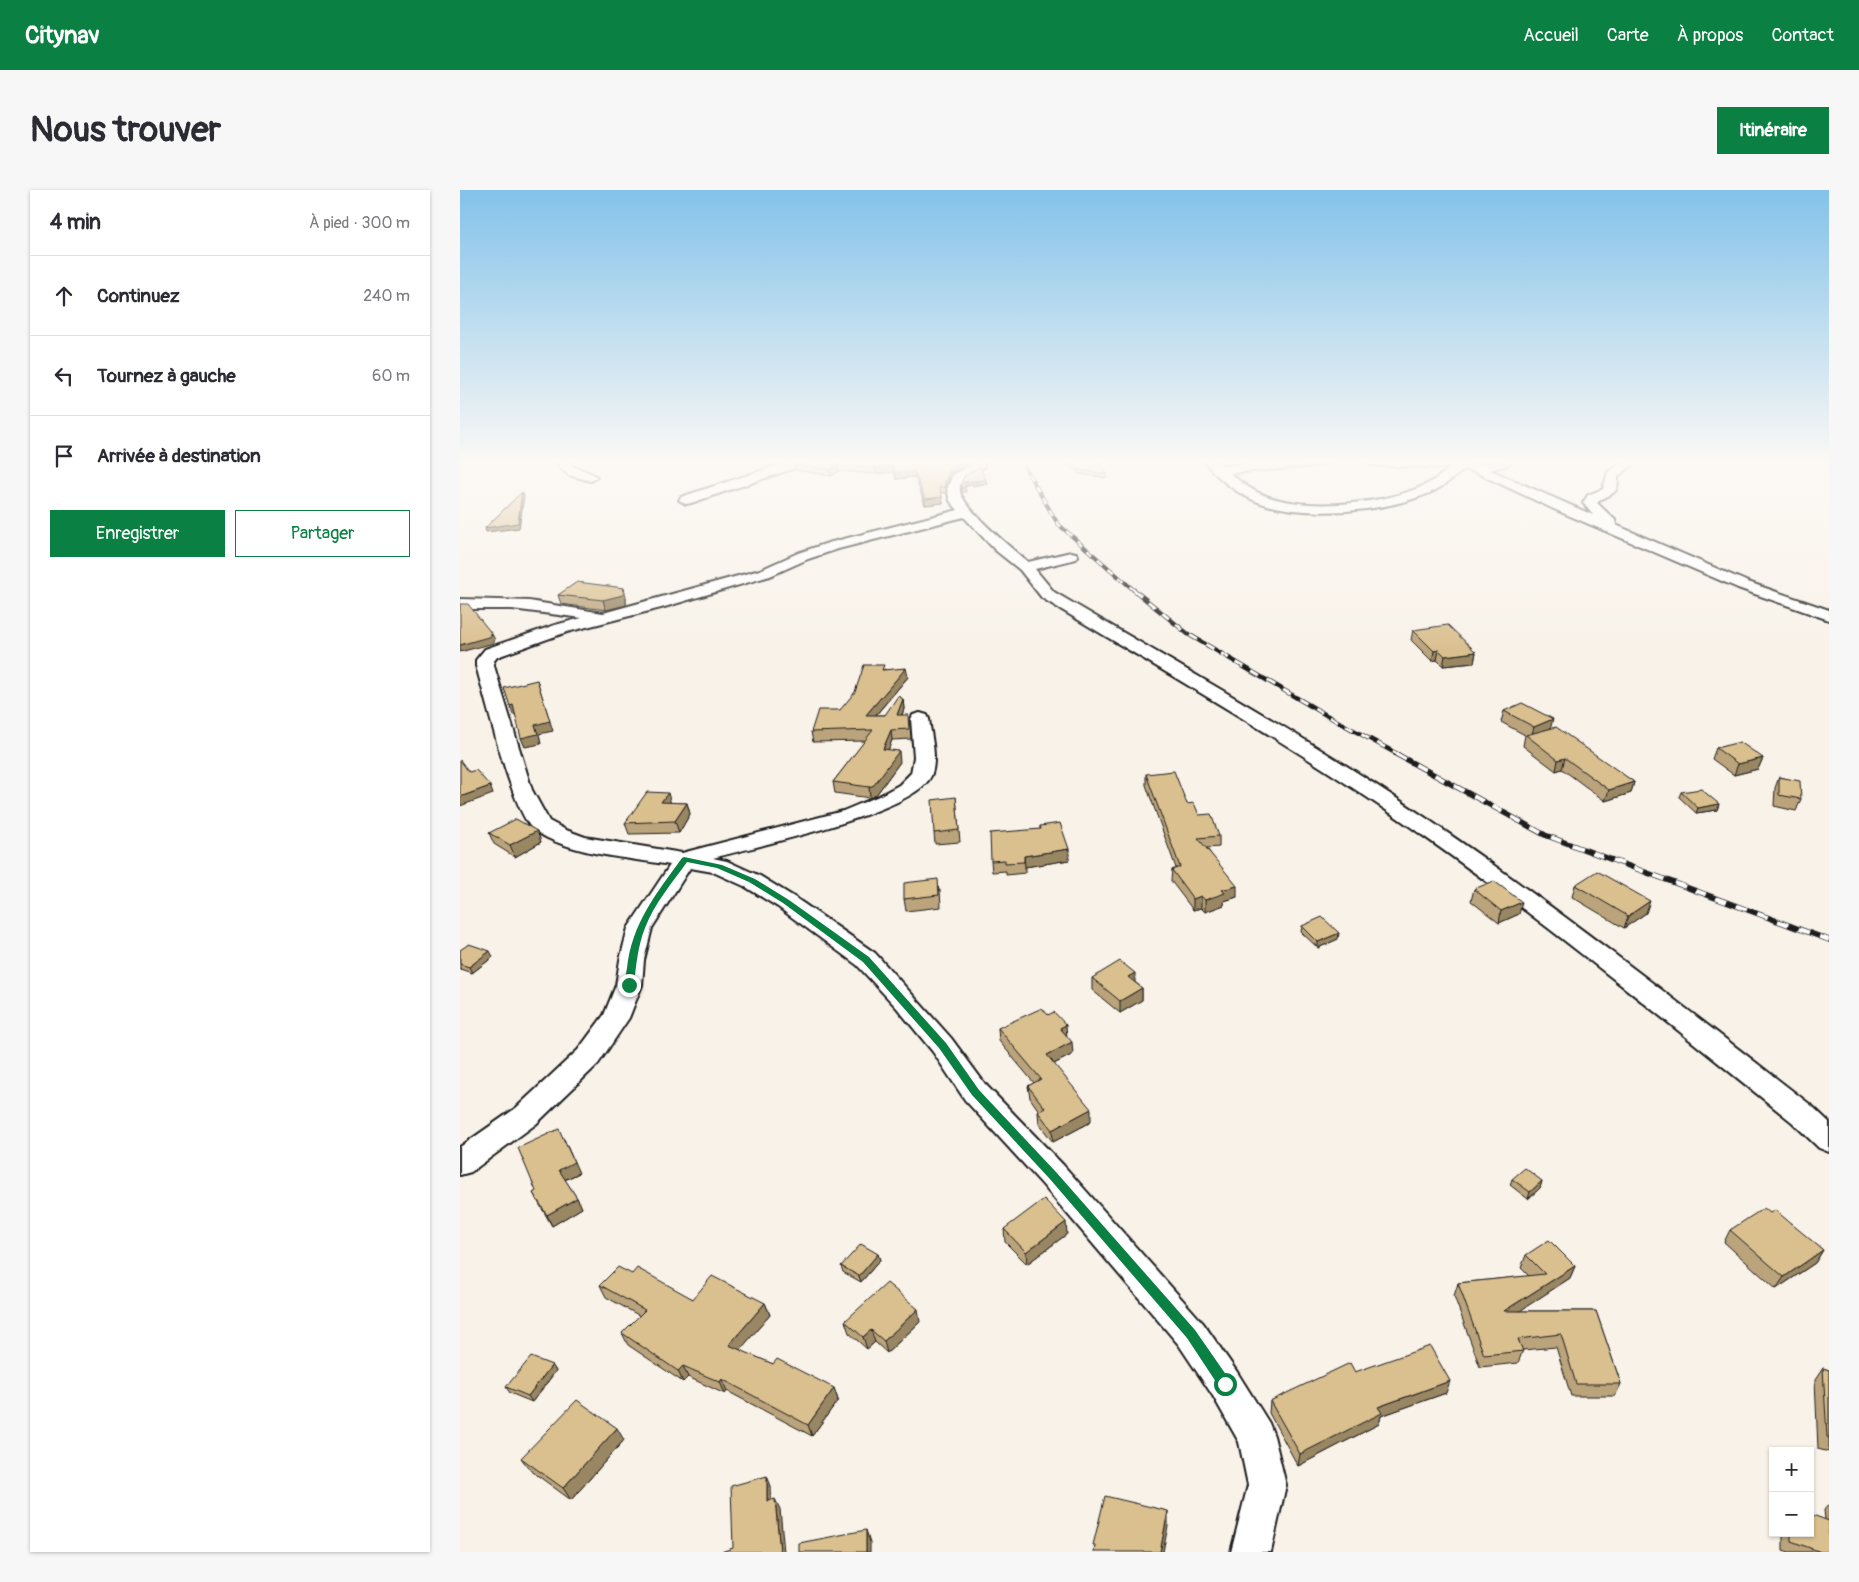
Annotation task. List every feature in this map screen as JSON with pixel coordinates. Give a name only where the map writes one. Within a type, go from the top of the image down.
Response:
[{"type":"street","points":[[918,525],[833,546],[803,556],[765,573],[655,605],[603,617],[491,653],[485,660],[485,666],[522,790],[540,825],[558,835],[581,843],[719,866],[752,881],[786,902],[866,960],[942,1045],[975,1092],[1053,1175],[1191,1334],[1225,1384],[1256,1436],[1267,1485],[1251,1552]]},
{"type":"street","points":[[979,525],[1000,547],[1025,566],[1048,595],[1302,748],[1431,831],[1575,935],[1794,1108],[1829,1140]]},
{"type":"street","points":[[1606,525],[1743,585],[1829,615]]},
{"type":"street","points":[[1025,566],[1071,556]]},
{"type":"street","points":[[460,604],[480,603],[556,608],[603,617]]},
{"type":"street","points":[[460,1163],[526,1116],[588,1057],[616,1018],[629,985],[632,960],[640,928],[684,859],[850,815],[886,800],[906,789],[921,775],[924,756],[920,719]]},
{"type":"building","points":[[489,525],[508,525],[485,528]]},
{"type":"building","points":[[577,582],[624,588],[623,595],[603,600],[558,595]]},
{"type":"building","points":[[460,604],[468,604],[492,636],[460,645]]},
{"type":"building","points":[[1448,625],[1476,652],[1445,656],[1439,650],[1434,651],[1413,630]]},
{"type":"building","points":[[864,665],[884,665],[882,670],[906,668],[866,715],[885,715],[898,696],[903,699],[897,715],[908,715],[909,729],[891,730],[883,749],[899,751],[874,785],[869,787],[833,782],[873,730],[811,732],[818,710],[840,710],[855,692]]},
{"type":"building","points":[[537,680],[550,721],[535,725],[538,734],[521,738],[513,705],[510,706],[504,688]]},
{"type":"building","points":[[1522,703],[1553,719],[1534,727],[1504,711]]},
{"type":"building","points":[[1556,727],[1634,782],[1609,790],[1565,758],[1558,760],[1526,735]]},
{"type":"building","points":[[1740,742],[1763,758],[1738,764],[1716,748]]},
{"type":"building","points":[[460,760],[469,772],[476,770],[490,786],[460,797]]},
{"type":"building","points":[[1174,771],[1187,804],[1194,803],[1199,815],[1211,814],[1219,836],[1198,838],[1237,886],[1222,890],[1225,893],[1205,900],[1201,896],[1193,899],[1172,870],[1180,867],[1146,774]]},
{"type":"building","points":[[1779,777],[1800,781],[1801,799],[1779,795]]},
{"type":"building","points":[[1701,789],[1719,804],[1698,808],[1681,792]]},
{"type":"building","points":[[647,792],[668,793],[661,802],[687,803],[675,821],[625,823]]},
{"type":"building","points":[[956,797],[959,830],[934,833],[932,800]]},
{"type":"building","points":[[516,819],[537,831],[510,845],[489,833]]},
{"type":"building","points":[[1060,823],[1069,849],[1024,856],[1024,862],[1005,863],[1005,860],[991,861],[990,833],[1041,829],[1040,826]]},
{"type":"building","points":[[1597,871],[1650,901],[1628,916],[1575,885]]},
{"type":"building","points":[[938,879],[939,895],[904,899],[904,883]]},
{"type":"building","points":[[1494,881],[1522,902],[1501,911],[1474,889]]},
{"type":"building","points":[[1322,917],[1339,933],[1318,942],[1302,926]]},
{"type":"building","points":[[469,944],[490,951],[469,967],[460,964],[460,950]]},
{"type":"building","points":[[1120,961],[1135,973],[1128,977],[1142,988],[1120,1001],[1092,978]]},
{"type":"building","points":[[1042,1008],[1048,1015],[1054,1012],[1066,1025],[1060,1028],[1072,1042],[1047,1055],[1091,1109],[1052,1130],[1038,1112],[1045,1108],[1028,1086],[1041,1079],[998,1028]]},
{"type":"building","points":[[559,1129],[574,1162],[559,1170],[577,1198],[547,1215],[533,1193],[536,1191],[518,1148]]},
{"type":"building","points":[[1525,1168],[1542,1181],[1530,1192],[1512,1179]]},
{"type":"building","points":[[1044,1199],[1066,1222],[1026,1252],[1004,1229]]},
{"type":"building","points":[[1764,1208],[1770,1213],[1775,1210],[1823,1250],[1784,1277],[1730,1230]]},
{"type":"building","points":[[1549,1240],[1575,1266],[1504,1311],[1596,1311],[1621,1384],[1576,1384],[1561,1334],[1518,1339],[1523,1351],[1484,1355],[1458,1283],[1545,1274],[1526,1255]]},
{"type":"building","points":[[861,1244],[878,1254],[859,1276],[841,1266]]},
{"type":"building","points":[[618,1267],[632,1274],[637,1268],[693,1299],[712,1276],[765,1303],[729,1345],[773,1364],[777,1359],[834,1388],[808,1425],[722,1379],[720,1382],[683,1366],[678,1371],[622,1333],[645,1310],[600,1285]]},
{"type":"building","points":[[887,1283],[918,1309],[884,1341],[871,1330],[863,1337],[845,1321]]},
{"type":"building","points":[[1430,1346],[1450,1381],[1378,1407],[1382,1413],[1300,1454],[1270,1401],[1350,1363],[1355,1372]]},
{"type":"building","points":[[531,1357],[552,1365],[528,1396],[506,1387]]},
{"type":"building","points":[[1823,1368],[1829,1370],[1829,1438],[1827,1437]]},
{"type":"building","points":[[577,1400],[617,1428],[563,1488],[521,1458]]},
{"type":"building","points":[[767,1476],[767,1501],[775,1499],[780,1552],[721,1552],[733,1548],[731,1486]]},
{"type":"building","points":[[1105,1496],[1168,1511],[1160,1552],[1094,1552],[1095,1545],[1093,1545]]},
{"type":"building","points":[[1814,1515],[1829,1521],[1829,1552],[1821,1552],[1791,1541],[1791,1537],[1814,1537]]},
{"type":"building","points":[[866,1530],[866,1552],[799,1552],[799,1543]]},
{"type":"railway","points":[[1059,525],[1135,591]]},
{"type":"railway","points":[[1134,590],[1188,634],[1326,715],[1399,755]]},
{"type":"railway","points":[[1396,754],[1545,835],[1829,940]]},
{"type":"route","points":[[629,985],[632,960],[640,928],[684,859],[719,866],[752,881],[786,902],[866,960],[906,1002],[942,1045],[975,1092],[1053,1175],[1191,1334],[1225,1384]]}]
